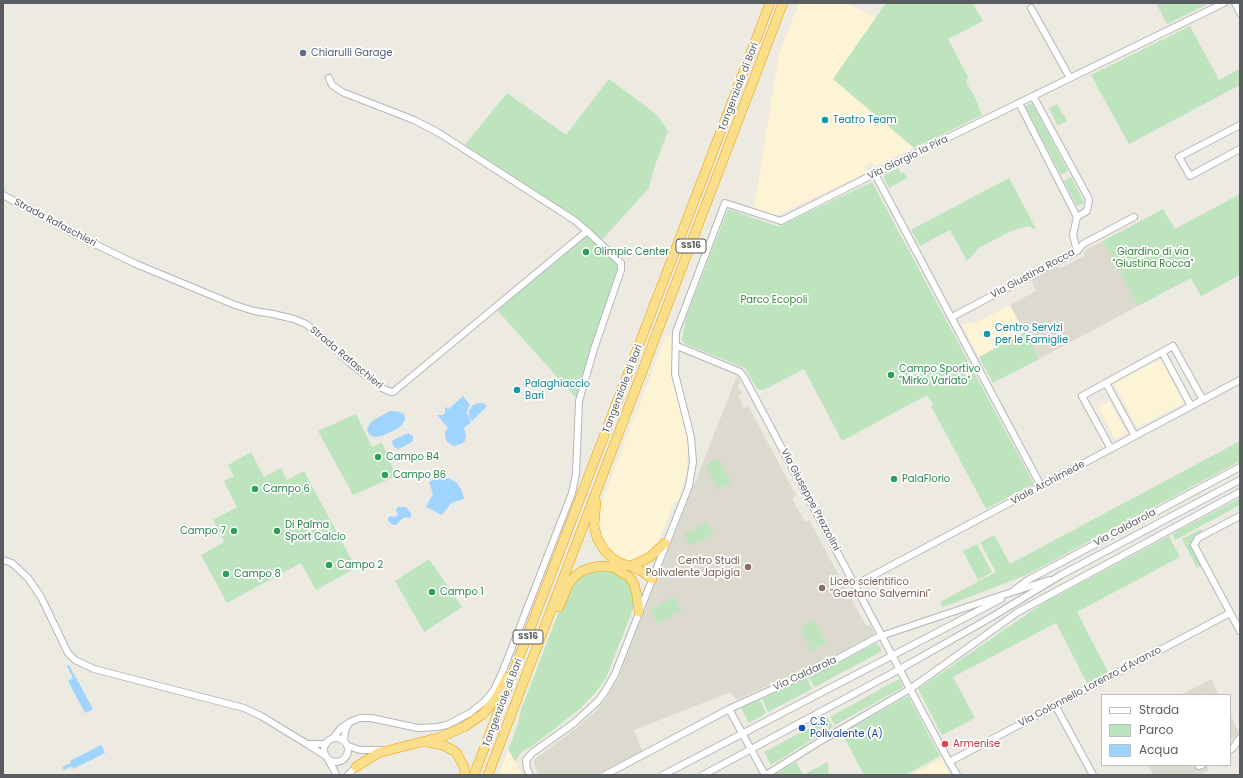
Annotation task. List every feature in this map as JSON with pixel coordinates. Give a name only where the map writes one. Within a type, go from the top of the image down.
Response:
[{"type":"highway","name":"Tangenziale di Bari","points":[[474,775],[770,3]]},
{"type":"highway","name":"Tangenziale di Bari","points":[[488,775],[783,3]]},
{"type":"highway","points":[[598,488],[594,525],[597,538],[604,550],[612,558],[622,564],[631,566],[643,572],[652,580]]},
{"type":"highway","points":[[631,566],[650,557],[665,543]]},
{"type":"highway","points":[[536,649],[554,617],[568,585],[582,571],[601,566],[613,567],[629,577],[641,581],[652,580]]},
{"type":"highway","points":[[629,577],[634,584],[639,612]]},
{"type":"highway","points":[[356,767],[370,757],[389,750],[441,737],[464,727],[483,714],[495,700],[508,673],[525,644]]},
{"type":"highway","points":[[421,742],[432,742],[450,748],[460,758],[464,767],[465,775]]},
{"type":"street","name":"Via Giorgio la Pira","points":[[677,346],[676,332],[725,203],[781,221],[1224,3]]},
{"type":"street","points":[[1235,3],[1240,13]]},
{"type":"street","points":[[1031,8],[1070,78]]},
{"type":"street","points":[[324,754],[326,744],[341,728],[356,718],[418,728],[447,725],[470,713],[485,701],[494,690],[572,493],[576,474],[579,401],[621,270],[621,263],[574,220],[439,133],[414,120],[342,92],[332,85],[329,78]]},
{"type":"street","points":[[1033,96],[1089,199],[1086,211],[1077,217]]},
{"type":"street","points":[[1019,103],[1077,217],[1073,235],[1077,251]]},
{"type":"street","points":[[1240,125],[1179,157],[1190,176],[1240,149]]},
{"type":"street","points":[[875,174],[1041,486]]},
{"type":"street","name":"Strada Rafaschieri","points":[[3,195],[74,234],[136,264],[235,304],[294,319],[306,324],[318,333],[350,363],[382,388],[391,392],[404,383],[587,231]]},
{"type":"street","name":"Via Giustina Rocca","points":[[952,317],[1077,251],[1083,244],[1134,217]]},
{"type":"street","points":[[530,775],[527,769],[526,760],[532,753],[574,723],[598,701],[615,674],[688,486],[692,462],[692,437],[675,374],[677,346]]},
{"type":"street","name":"Via Giuseppe Prezzolini","points":[[677,346],[740,372],[744,377],[957,775]]},
{"type":"street","points":[[1111,449],[1082,396],[1173,346],[1203,400]]},
{"type":"street","points":[[1162,352],[1192,406]]},
{"type":"street","name":"Viale Archimede","points":[[855,585],[1240,380]]},
{"type":"street","points":[[1106,383],[1135,436]]},
{"type":"street","name":"Via Caldarola","points":[[664,775],[1002,598],[1028,580],[1240,467]]},
{"type":"street","name":"Via Caldarola","points":[[703,775],[900,669],[990,618],[1061,575],[1240,480]]},
{"type":"street","name":"Via Caldarola","points":[[765,775],[910,689],[1018,612],[1240,492]]},
{"type":"street","points":[[1240,516],[1198,538],[1194,545],[1240,631]]},
{"type":"street","points":[[3,560],[12,563],[28,578],[41,597],[68,653],[75,660],[94,669],[244,708],[262,716],[324,754],[336,775]]},
{"type":"street","name":"Via Caldarola","points":[[605,775],[729,709],[826,665],[883,636],[1033,586],[1061,575]]},
{"type":"street","name":"Via Caldarola","points":[[990,618],[1018,612]]},
{"type":"street","name":"Via Colonnello Lorenzo d'Avanzo","points":[[949,762],[1230,613]]},
{"type":"street","points":[[1055,705],[1093,775]]},
{"type":"street","points":[[729,709],[765,775]]},
{"type":"street","points":[[350,722],[345,731],[351,761],[356,767]]},
{"type":"street","points":[[333,738],[340,739],[347,746],[360,750],[389,750]]},
{"type":"street","points":[[1231,749],[1240,738]]},
{"type":"street","points":[[307,744],[326,744]]},
{"type":"street","points":[[341,762],[347,756],[347,746]]},
{"type":"street","points":[[329,761],[335,763],[341,762],[356,767]]},
{"type":"street","points":[[348,775],[356,767]]},
{"type":"shaded area","name":"Teatro Team","points":[[799,3],[846,3],[876,18],[833,79],[914,148],[874,167],[872,162],[865,166],[867,172],[776,216],[754,208],[779,53]]},
{"type":"shaded area","points":[[1103,241],[1138,306],[1039,359],[1010,305],[1036,291],[1031,279],[1055,266],[1061,268],[1084,256],[1086,250]]},
{"type":"shaded area","points":[[1010,305],[1025,332],[979,357],[962,325],[969,322],[975,323]]},
{"type":"shaded area","points":[[666,335],[672,338],[671,374],[686,429],[688,445],[687,470],[679,500],[674,502],[656,548],[638,561],[627,562],[616,556],[605,546],[598,531],[599,509]]},
{"type":"shaded area","points":[[1161,359],[1184,403],[1137,427],[1114,383]]},
{"type":"shaded area","name":"Centro Studi Polivalente Japigia","points":[[737,376],[741,383],[737,385],[742,393],[738,396],[744,408],[748,406],[796,495],[792,498],[805,522],[809,520],[866,626],[870,625],[875,634],[836,655],[736,700],[731,692],[634,730],[642,751],[597,775],[538,775],[534,764],[535,759],[595,712],[617,681]]},
{"type":"shaded area","points":[[1109,401],[1127,433],[1115,439],[1098,407]]},
{"type":"shaded area","points":[[1211,679],[1218,694],[1183,694]]},
{"type":"shaded area","points":[[1231,717],[1240,734],[1231,740]]},
{"type":"shaded area","points":[[508,750],[517,765],[522,775],[499,775]]},
{"type":"shaded area","points":[[941,759],[950,775],[911,775]]},
{"type":"shaded area","points":[[1148,766],[1207,766],[1209,770],[1200,775],[1153,775]]},
{"type":"green space","points":[[886,3],[974,3],[973,4],[983,21],[948,39],[968,77],[966,82],[979,105],[978,106],[982,115],[914,148],[833,79]]},
{"type":"green space","points":[[1156,3],[1210,3],[1167,24]]},
{"type":"green space","points":[[1190,26],[1219,80],[1240,69],[1240,85],[1129,144],[1091,75]]},
{"type":"green space","name":"Olimpic Center","points":[[609,79],[656,114],[668,131],[654,168],[649,188],[598,244],[621,263],[577,399],[496,309],[591,230],[464,146],[507,93],[566,135]]},
{"type":"green space","points":[[1032,103],[1068,171],[1061,175],[1025,106]]},
{"type":"green space","points":[[1057,104],[1067,121],[1058,126],[1049,108]]},
{"type":"green space","points":[[898,168],[901,174],[904,172],[907,178],[889,188],[883,176]]},
{"type":"green space","points":[[1071,177],[1084,203],[1077,206],[1064,181]]},
{"type":"green space","points":[[1009,178],[1036,229],[1027,226],[1009,232],[979,248],[967,261],[950,230],[920,246],[911,230]]},
{"type":"green space","name":"Parco Ecopoli","points":[[872,182],[1034,484],[986,509],[931,406],[933,404],[927,395],[842,441],[804,369],[764,390],[757,389],[745,368],[685,344],[682,340],[686,318],[728,209],[780,226]]},
{"type":"green space","name":"Giardino di via \"Giustina Rocca\"","points":[[1240,194],[1240,275],[1201,296],[1191,278],[1138,306],[1103,241],[1163,209],[1175,229]]},
{"type":"green space","points":[[1025,332],[1039,359],[993,383],[979,357]]},
{"type":"green space","name":"Di Palma Sport Calcio","points":[[356,414],[372,447],[382,442],[396,476],[353,495],[318,431]]},
{"type":"green space","points":[[1240,441],[1240,461],[1026,575],[943,607],[940,602],[996,572],[980,542],[994,535],[1010,564]]},
{"type":"green space","name":"Di Palma Sport Calcio","points":[[251,452],[264,477],[281,468],[287,480],[304,471],[356,568],[316,590],[301,563],[227,603],[201,555],[224,542],[213,520],[237,507],[224,481],[234,476],[228,465]]},
{"type":"green space","points":[[718,458],[731,483],[718,490],[705,466]]},
{"type":"green space","points":[[1240,498],[1240,505],[1175,540],[1172,534]]},
{"type":"green space","points":[[707,522],[713,534],[690,546],[684,534]]},
{"type":"green space","points":[[1201,529],[1203,532],[1194,538],[1191,544],[1201,566],[1197,568],[1182,539]]},
{"type":"green space","points":[[1169,536],[1180,557],[1077,612],[1108,672],[1087,683],[1056,623],[953,677],[975,718],[942,735],[918,689],[1042,604]]},
{"type":"green space","points":[[977,544],[992,572],[978,580],[963,551]]},
{"type":"green space","name":"Campo 1","points":[[429,559],[462,607],[424,632],[395,581]]},
{"type":"green space","points":[[598,569],[616,572],[632,585],[634,602],[633,609],[606,678],[581,708],[531,747],[522,751],[515,762],[508,748],[512,741],[521,710],[566,593],[579,577]]},
{"type":"green space","points":[[674,597],[681,611],[658,623],[651,610]]},
{"type":"green space","points":[[814,620],[826,643],[812,651],[800,628]]},
{"type":"green space","points":[[877,643],[882,651],[815,687],[809,678]]},
{"type":"green space","points":[[807,678],[812,689],[768,712],[762,699]]},
{"type":"green space","points":[[899,679],[903,687],[835,725],[830,717]]},
{"type":"green space","points":[[908,696],[940,756],[905,775],[864,775],[842,733]]},
{"type":"green space","points":[[760,700],[766,713],[749,723],[741,708]]},
{"type":"green space","points":[[828,718],[833,727],[771,765],[764,752]]},
{"type":"green space","points":[[796,762],[803,775],[774,775]]},
{"type":"green space","points":[[828,762],[829,775],[803,775]]},
{"type":"water","points":[[463,396],[470,405],[467,413],[471,422],[464,428],[466,435],[465,441],[454,446],[447,442],[445,431],[448,428],[437,415],[443,415],[446,407],[449,409]]},
{"type":"water","points":[[477,403],[483,403],[487,406],[472,421],[469,416],[469,410]]},
{"type":"water","points":[[390,411],[404,414],[405,419],[402,425],[382,436],[374,437],[369,434],[367,430],[372,421]]},
{"type":"water","points":[[408,433],[413,436],[412,442],[398,449],[394,447],[392,443],[393,440]]},
{"type":"water","points":[[439,477],[448,478],[456,482],[461,489],[464,499],[451,503],[442,515],[426,507],[433,494],[429,482]]},
{"type":"water","points":[[398,507],[406,507],[411,513],[411,516],[410,518],[406,517],[402,519],[396,525],[393,525],[388,521],[388,518],[391,516],[395,517],[398,514],[396,510]]},
{"type":"water","points":[[69,665],[93,709],[85,713],[68,681],[73,678],[67,666]]},
{"type":"water","points":[[101,745],[105,753],[73,769],[72,766],[64,770],[62,767],[71,763],[70,761]]},
{"type":"place","name":"Chiarulli Garage","points":[[303,53]]},
{"type":"place","name":"Teatro Team","points":[[825,120]]},
{"type":"place","name":"Olimpic Center","points":[[586,252]]},
{"type":"place","name":"Centro Servizi per le Famiglie","points":[[987,334]]},
{"type":"place","name":"Campo Sportivo \"Mirko Variato\"","points":[[891,375]]},
{"type":"place","name":"Palaghiaccio Bari","points":[[517,390]]},
{"type":"place","name":"Campo B4","points":[[378,457]]},
{"type":"place","name":"Campo B6","points":[[385,475]]},
{"type":"place","name":"PalaFlorio","points":[[894,479]]},
{"type":"place","name":"Campo 6","points":[[255,489]]},
{"type":"place","name":"Campo 7","points":[[234,531]]},
{"type":"place","name":"Di Palma Sport Calcio","points":[[277,531]]},
{"type":"place","name":"Campo 2","points":[[329,565]]},
{"type":"place","name":"Centro Studi Polivalente Japigia","points":[[748,567]]},
{"type":"place","name":"Campo 8","points":[[226,574]]},
{"type":"place","name":"Liceo scientifico \"Gaetano Salvemini\"","points":[[822,588]]},
{"type":"place","name":"Campo 1","points":[[432,592]]},
{"type":"place","name":"C.S. Polivalente (A)","points":[[802,728]]},
{"type":"place","name":"Armenise","points":[[945,744]]}]
